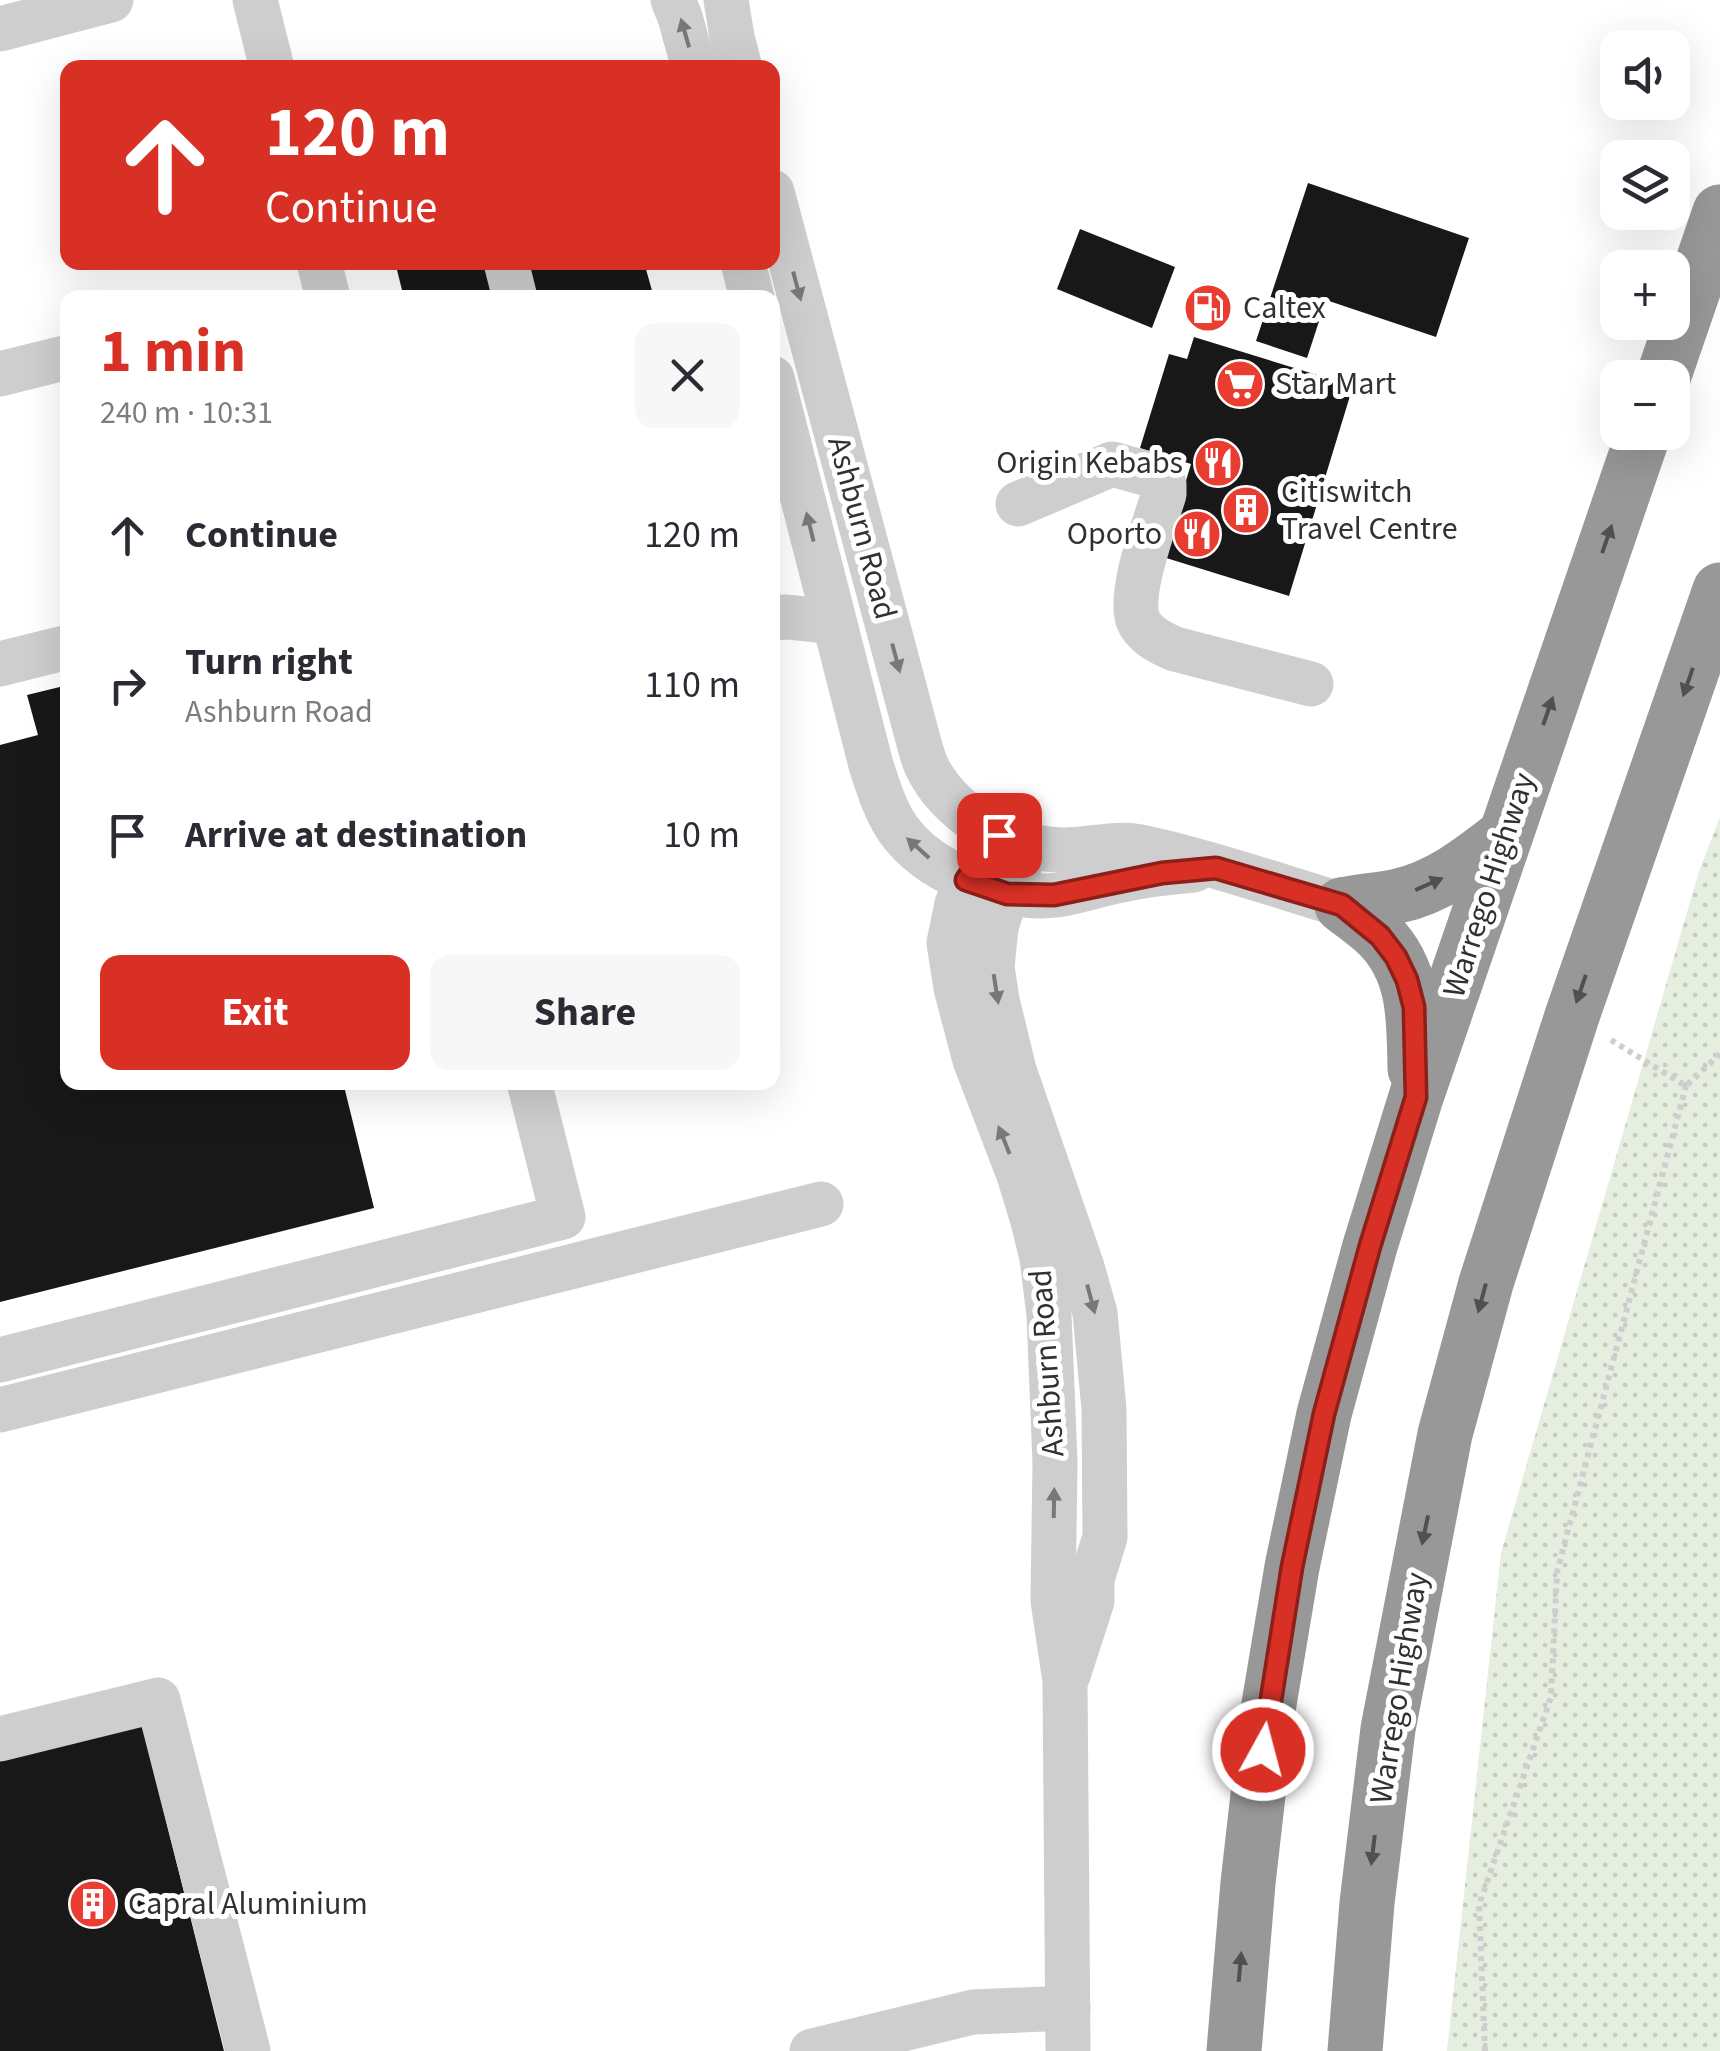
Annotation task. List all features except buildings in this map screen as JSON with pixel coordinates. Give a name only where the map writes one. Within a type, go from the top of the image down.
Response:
[{"type":"highway","points":[[1669,360],[1720,212]]},
{"type":"highway","name":"Warrego Highway","points":[[1234,2051],[1267,1716],[1292,1567],[1324,1414],[1416,1097],[1638,450]]},
{"type":"highway","name":"Warrego Highway","points":[[1355,2051],[1367,1902],[1388,1729],[1445,1434],[1486,1282],[1572,1016],[1720,590]]},
{"type":"highway","points":[[1342,905],[1414,891],[1456,872],[1504,836]]},
{"type":"highway","points":[[1342,905],[1380,936],[1407,980],[1414,1007],[1416,1097]]},
{"type":"street","points":[[0,29],[111,0]]},
{"type":"street","points":[[254,0],[270,60]]},
{"type":"street","points":[[673,0],[692,60]]},
{"type":"street","points":[[726,0],[738,60]]},
{"type":"street","name":"Ashburn Road","points":[[780,222],[926,765],[952,800],[1014,841],[987,887],[996,927],[992,967],[997,1000],[1014,1070],[1095,1312],[1104,1409],[1105,1538],[1092,1579],[1092,1601],[1065,1681],[1068,2029]]},
{"type":"street","points":[[0,374],[60,360]]},
{"type":"street","name":"Ashburn Road","points":[[780,409],[871,765],[884,802],[912,846],[987,887]]},
{"type":"street","points":[[1018,504],[1112,464],[1159,477],[1164,494],[1136,587],[1151,612],[1175,628],[1314,675]]},
{"type":"street","points":[[780,617],[834,622]]},
{"type":"street","points":[[0,664],[60,649]]},
{"type":"street","points":[[1014,841],[1070,850],[1132,846],[1168,853],[1342,905]]},
{"type":"street","points":[[987,887],[1054,895],[1150,875],[1216,868]]},
{"type":"street","points":[[0,1360],[563,1218],[531,1090]]},
{"type":"street","points":[[0,1410],[821,1204]]},
{"type":"street","points":[[0,1739],[158,1700],[248,2051]]},
{"type":"street","points":[[812,2051],[973,2012],[1068,2029]]},
{"type":"path","points":[[1572,1016],[1686,1086]]},
{"type":"path","points":[[1484,2051],[1479,1905],[1551,1697],[1557,1572],[1686,1086],[1720,1054]]},
{"type":"green space","points":[[1720,817],[1720,2051],[1447,2051],[1501,1553],[1699,871]]},
{"type":"place","name":"Caltex","points":[[1208,308]]},
{"type":"place","name":"Star Mart","points":[[1240,384]]},
{"type":"place","name":"Origin Kebabs","points":[[1218,463]]},
{"type":"place","name":"Citiswitch Travel Centre","points":[[1246,510]]},
{"type":"place","name":"Oporto","points":[[1197,534]]},
{"type":"place","name":"Capral Aluminium","points":[[93,1904]]},
{"type":"route","points":[[999,835],[966,880],[1007,894],[1054,895],[1162,873],[1216,868],[1342,905],[1380,936],[1407,980],[1414,1007],[1416,1097],[1324,1414],[1292,1567],[1263,1750]]}]
